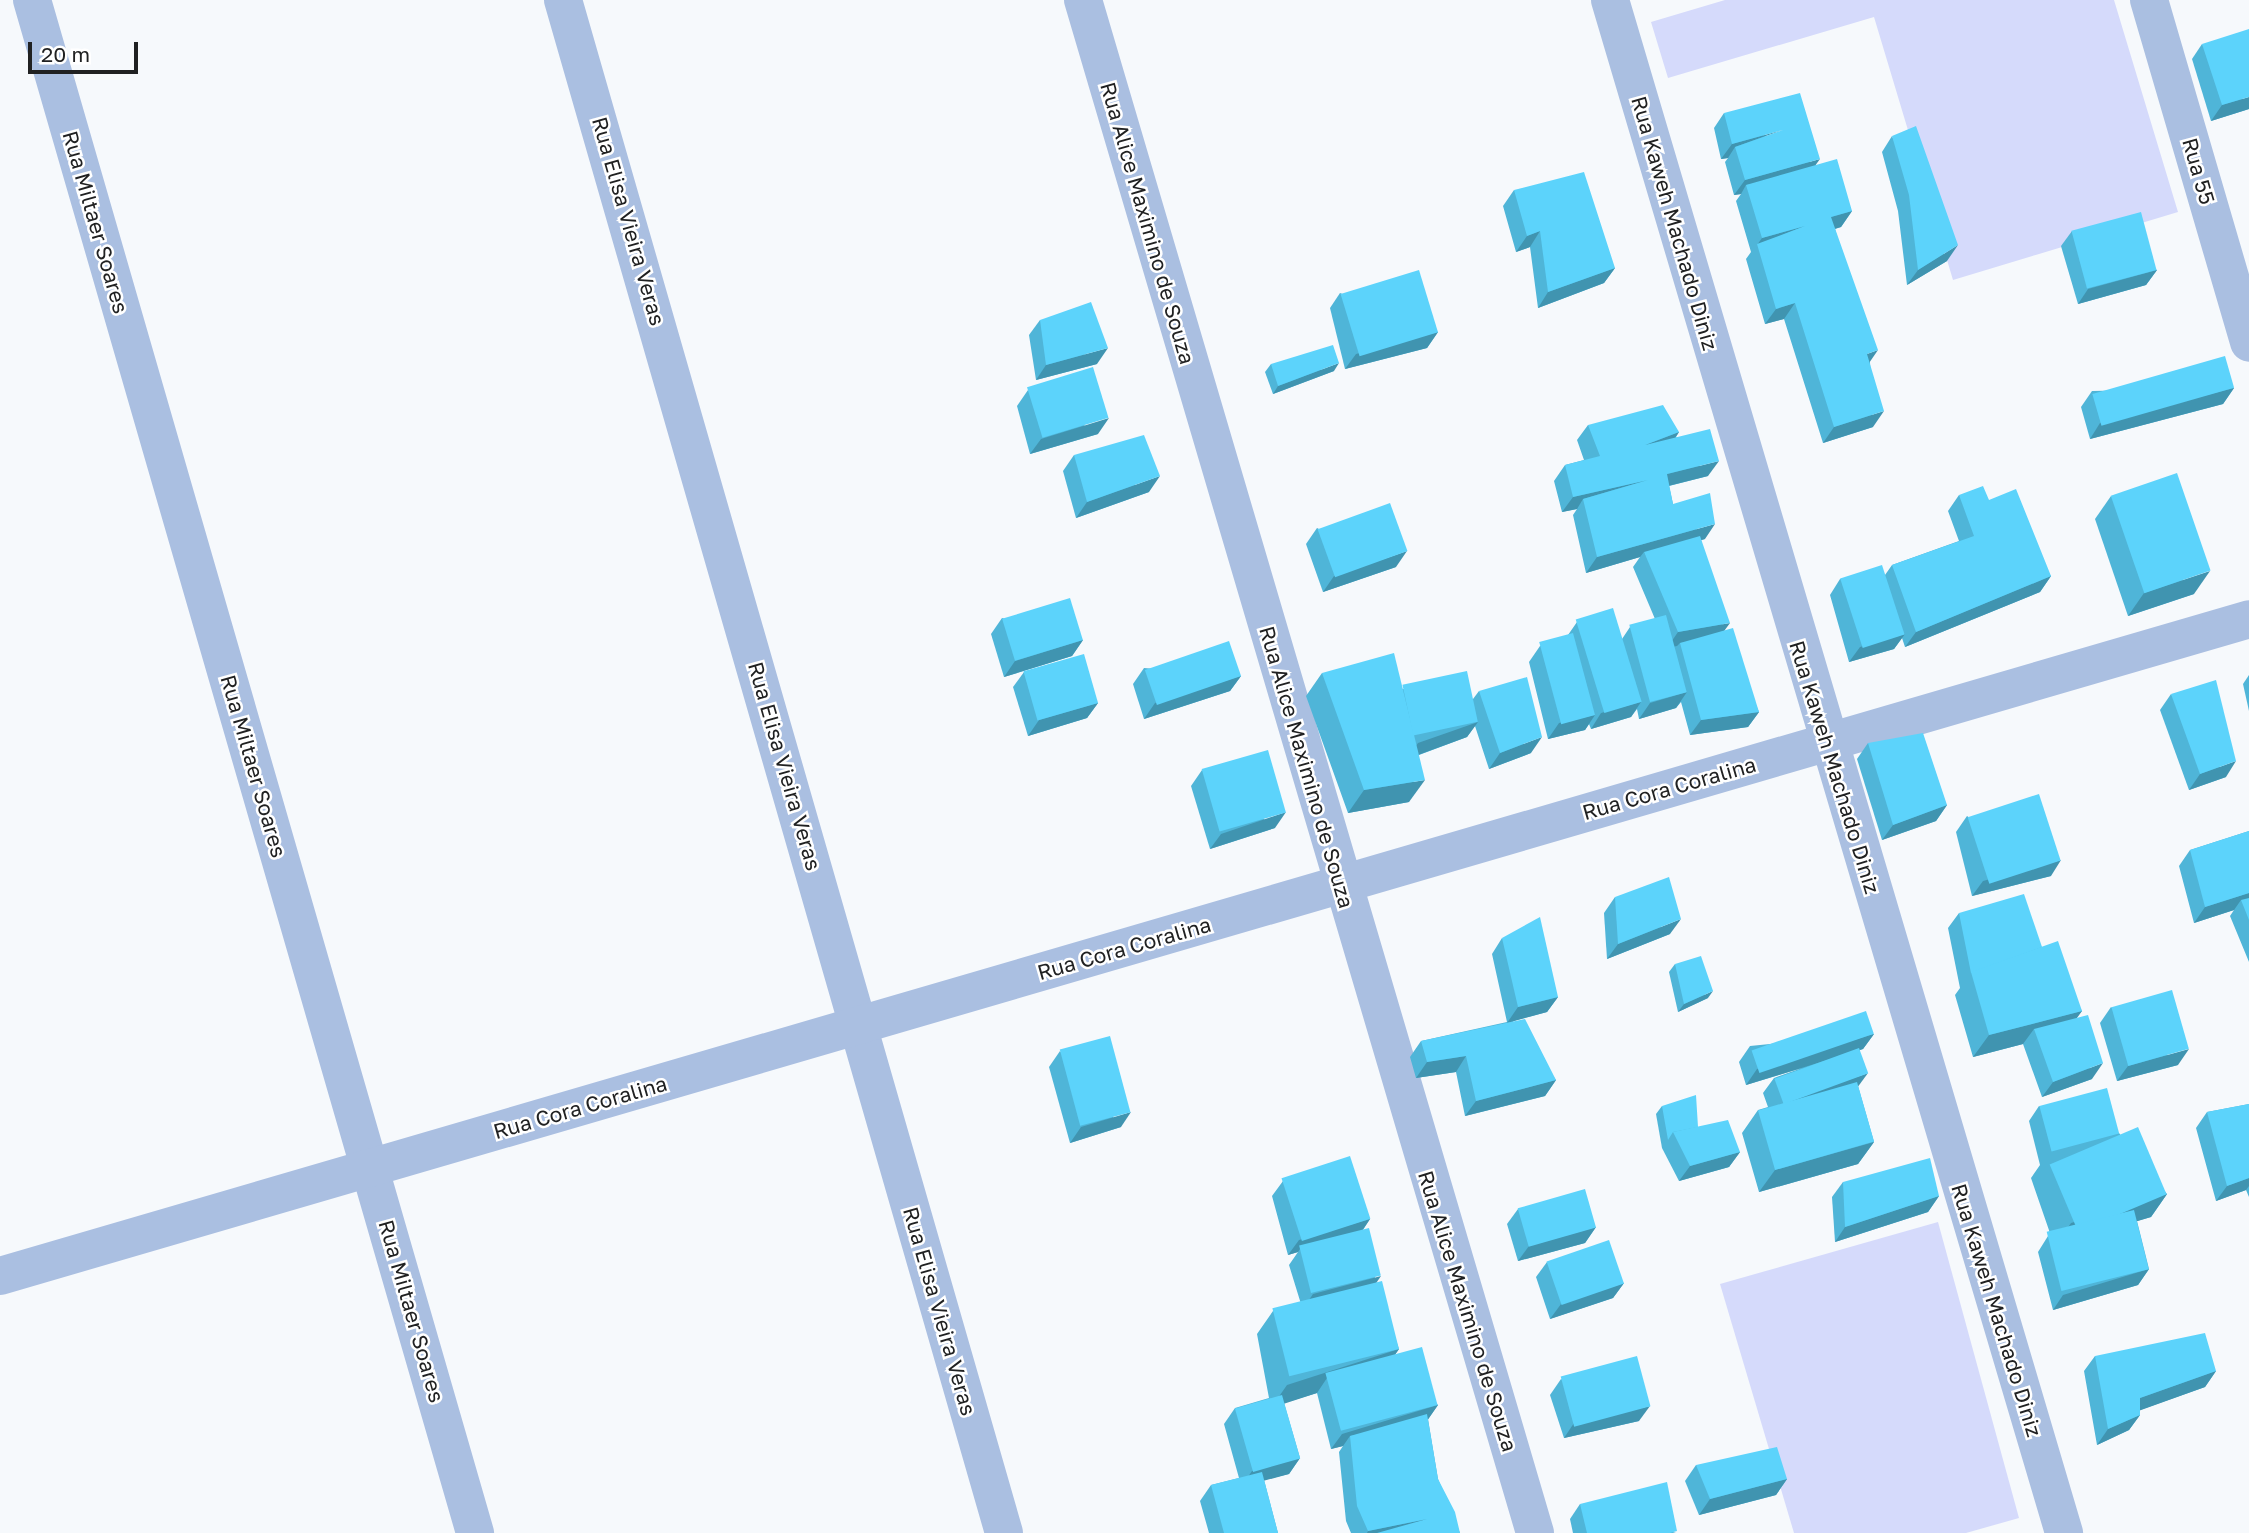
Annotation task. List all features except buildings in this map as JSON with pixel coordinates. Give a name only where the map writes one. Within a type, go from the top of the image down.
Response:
[{"type":"street","name":"Rua Miltaer Soares","points":[[32,0],[475,1533]]},
{"type":"street","name":"Rua Elisa Vieira Veras","points":[[564,0],[1004,1533]]},
{"type":"street","name":"Rua Alice Maximino de Souza","points":[[1083,0],[1341,884],[1535,1533]]},
{"type":"street","name":"Rua Kaweh Machado Diniz","points":[[1610,0],[1827,742],[2064,1533]]},
{"type":"street","name":"Rua 55","points":[[2149,0],[2249,342]]},
{"type":"street","name":"Rua Cora Coralina","points":[[0,1276],[2249,619]]},
{"type":"shaded area","points":[[1725,0],[2114,0],[2178,212],[1953,280],[1874,17],[1668,78],[1651,22]]},
{"type":"shaded area","points":[[1938,1222],[2019,1518],[1966,1533],[1794,1533],[1720,1284]]}]
